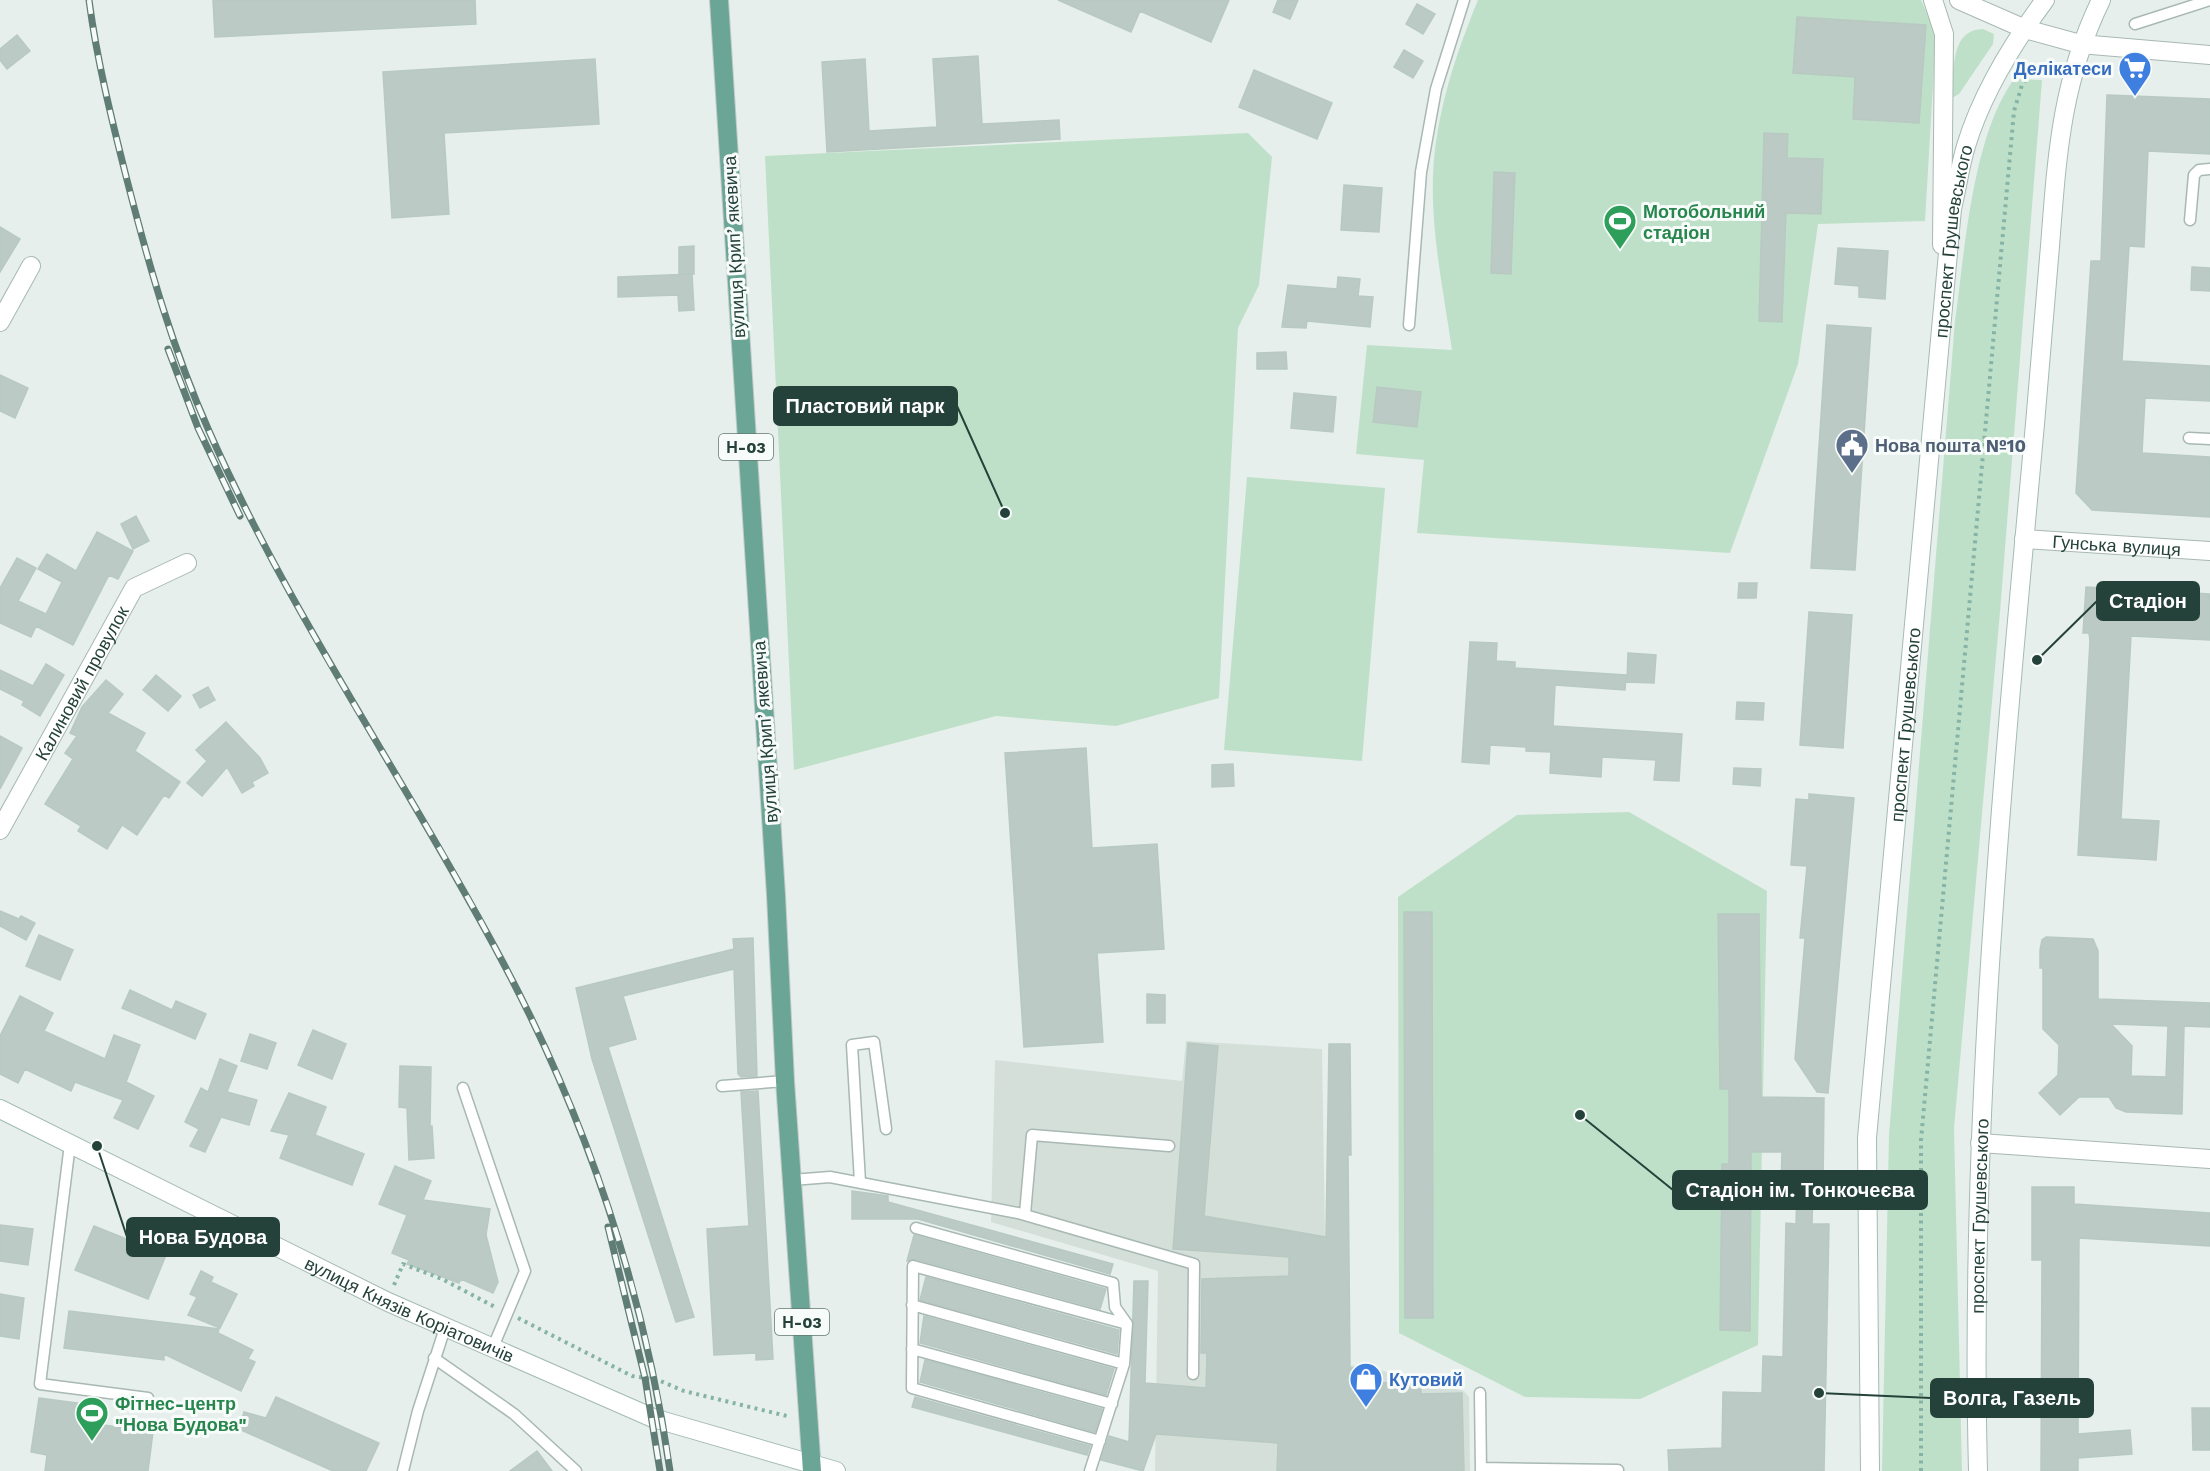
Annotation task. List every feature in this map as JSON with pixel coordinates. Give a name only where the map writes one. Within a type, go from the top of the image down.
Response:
[{"type":"main road","name":"вулиця Крипʼякевича","points":[[719,0],[776,895],[785,1081],[812,1468]]},
{"type":"main road","points":[[1933,0],[1944,34],[1941,160],[1944,305]]},
{"type":"main road","points":[[1959,0],[2025,29],[2080,44],[2210,55]]},
{"type":"main road","name":"проспект Грушевського","points":[[1870,1471],[1867,1138],[1952,209],[1966,145],[1985,98],[2025,29],[2045,0]]},
{"type":"main road","name":"проспект Грушевського","points":[[1978,1471],[1976,1281],[1980,1143],[1994,904],[2024,539],[2057,164],[2067,95],[2080,44],[2102,0]]},
{"type":"main road","points":[[0,321],[31,266]]},
{"type":"main road","name":"Гунська вулиця","points":[[2024,539],[2210,552]]},
{"type":"main road","name":"Калиновий провулок","points":[[0,830],[134,588],[187,563]]},
{"type":"main road","name":"вулиця Князів Коріатовичів","points":[[0,1109],[388,1302],[446,1325],[652,1418],[812,1468],[836,1471]]},
{"type":"main road","points":[[1980,1143],[2210,1159]]},
{"type":"lane","points":[[1409,325],[1421,172],[1436,89],[1464,0]]},
{"type":"lane","points":[[2134,24],[2210,0]]},
{"type":"lane","points":[[2190,220],[2193,175],[2199,170],[2210,169]]},
{"type":"lane","points":[[2189,438],[2210,439]]},
{"type":"lane","points":[[860,1182],[852,1045],[874,1042],[885,1129]]},
{"type":"lane","points":[[722,1086],[785,1081]]},
{"type":"lane","points":[[463,1088],[525,1271],[493,1347]]},
{"type":"lane","points":[[1025,1214],[1032,1136],[1169,1146]]},
{"type":"lane","points":[[70,1144],[40,1384],[148,1398]]},
{"type":"lane","points":[[792,1179],[830,1177],[1025,1214],[1194,1264],[1193,1374]]},
{"type":"lane","points":[[916,1228],[1113,1283],[1115,1307],[1127,1324],[1124,1364],[1090,1471]]},
{"type":"lane","points":[[1100,1441],[912,1388],[913,1266],[1127,1324]]},
{"type":"lane","points":[[912,1305],[1124,1364]]},
{"type":"lane","points":[[403,1471],[434,1358],[446,1325]]},
{"type":"lane","points":[[912,1349],[1112,1404]]},
{"type":"lane","points":[[434,1358],[514,1414],[576,1471]]},
{"type":"lane","points":[[1480,1393],[1481,1470],[1618,1470]]},
{"type":"path","points":[[1921,1471],[1921,1140],[2014,111],[2022,85],[2034,69]]},
{"type":"path","points":[[388,1302],[403,1264],[441,1279],[632,1376],[658,1380],[684,1390],[792,1417]]},
{"type":"shaded area","points":[[1186,1041],[1322,1049],[1327,1363],[1367,1367],[1464,1391],[1469,1397],[1470,1471],[1155,1471],[1158,1271],[991,1222],[995,1060],[1182,1081]]},
{"type":"green space","name":"Мотобольний стадіон","points":[[1478,0],[1921,0],[1936,34],[1925,221],[1818,224],[1798,364],[1730,553],[1417,533],[1424,460],[1356,454],[1367,345],[1452,350],[1434,220],[1433,177],[1442,109]]},
{"type":"green space","points":[[1983,29],[1994,34],[1993,44],[1959,94],[1952,98],[1954,67],[1959,44],[1974,30]]},
{"type":"green space","points":[[2014,79],[2042,80],[2000,612],[1954,1128],[1962,1471],[1882,1471],[1889,1135],[1955,321],[1972,195],[1980,162],[1988,131]]},
{"type":"green space","points":[[1248,133],[1272,157],[1259,285],[1238,328],[1219,698],[1116,726],[996,716],[794,770],[765,156]]},
{"type":"green space","points":[[1247,477],[1385,488],[1362,761],[1224,750]]},
{"type":"green space","points":[[1629,812],[1767,891],[1758,1345],[1640,1399],[1525,1397],[1399,1333],[1398,897],[1517,815]]},
{"type":"building","points":[[213,0],[475,0],[476,24],[215,37]]},
{"type":"building","points":[[1058,0],[1229,0],[1211,42],[1140,11],[1131,32]]},
{"type":"building","points":[[1278,0],[1298,0],[1290,19],[1273,12]]},
{"type":"building","points":[[1417,4],[1435,14],[1423,34],[1406,24]]},
{"type":"building","points":[[1797,17],[1926,25],[1919,123],[1853,119],[1855,77],[1793,73]]},
{"type":"building","points":[[17,35],[30,51],[7,69],[0,60],[0,49]]},
{"type":"building","points":[[1404,50],[1423,61],[1413,78],[1394,67]]},
{"type":"building","points":[[978,56],[982,124],[1059,120],[1060,139],[827,152],[822,62],[865,59],[869,131],[937,127],[933,59]]},
{"type":"building","points":[[595,59],[599,124],[444,133],[449,214],[392,218],[383,72]]},
{"type":"building","points":[[1254,70],[1332,103],[1317,139],[1239,107]]},
{"type":"building","points":[[2107,95],[2210,99],[2210,154],[2148,151],[2144,247],[2129,246],[2122,361],[2210,366],[2210,401],[2145,398],[2142,453],[2210,457],[2210,517],[2092,510],[2076,493],[2091,261],[2101,261]]},
{"type":"building","points":[[1764,133],[1788,134],[1787,158],[1823,159],[1821,214],[1786,213],[1782,322],[1759,321]]},
{"type":"building","points":[[1494,172],[1515,173],[1511,274],[1491,273]]},
{"type":"building","points":[[1344,185],[1382,188],[1379,232],[1341,230]]},
{"type":"building","points":[[0,227],[20,239],[0,272]]},
{"type":"building","points":[[694,246],[694,274],[679,274],[679,247]]},
{"type":"building","points":[[1838,248],[1888,251],[1885,299],[1859,297],[1859,286],[1835,284]]},
{"type":"building","points":[[2192,267],[2210,268],[2210,291],[2191,290]]},
{"type":"building","points":[[692,274],[694,310],[679,311],[678,295],[618,297],[618,277]]},
{"type":"building","points":[[1338,277],[1360,279],[1358,296],[1373,297],[1370,327],[1307,321],[1306,328],[1282,327],[1288,285],[1337,289]]},
{"type":"building","points":[[1827,325],[1871,328],[1855,570],[1811,568]]},
{"type":"building","points":[[1286,352],[1287,369],[1257,369],[1257,353]]},
{"type":"building","points":[[0,375],[28,388],[15,418],[0,411]]},
{"type":"building","points":[[1377,387],[1421,392],[1417,427],[1373,422]]},
{"type":"building","points":[[1294,393],[1336,397],[1333,432],[1291,428]]},
{"type":"building","points":[[136,516],[149,541],[133,549],[121,524]]},
{"type":"building","points":[[97,532],[133,551],[118,579],[109,575],[73,645],[36,626],[31,637],[0,623],[0,588],[17,558],[36,568],[18,601],[46,614],[62,582],[38,569],[47,554],[76,571]]},
{"type":"building","points":[[1739,583],[1757,583],[1756,598],[1738,598]]},
{"type":"building","points":[[2086,587],[2210,594],[2210,640],[2131,636],[2121,819],[2159,821],[2156,860],[2078,855],[2090,641],[2089,633],[2083,633]]},
{"type":"building","points":[[1809,612],[1852,615],[1843,748],[1800,745]]},
{"type":"building","points":[[1470,642],[1497,643],[1496,661],[1515,662],[1515,668],[1626,675],[1625,690],[1555,685],[1553,726],[1682,734],[1679,781],[1654,780],[1656,760],[1602,757],[1601,777],[1550,773],[1551,752],[1526,751],[1526,747],[1490,745],[1489,764],[1462,762]]},
{"type":"building","points":[[1628,653],[1656,655],[1654,683],[1627,682]]},
{"type":"building","points":[[46,664],[64,675],[40,716],[22,705],[24,701],[0,689],[0,670],[33,686]]},
{"type":"building","points":[[156,675],[181,696],[168,711],[143,690]]},
{"type":"building","points":[[106,680],[123,694],[108,713],[145,733],[135,751],[180,782],[169,798],[164,795],[137,835],[122,825],[107,849],[78,831],[81,826],[45,804],[73,759],[65,753],[77,736],[70,733],[82,707]]},
{"type":"building","points":[[208,687],[215,700],[200,708],[193,695]]},
{"type":"building","points":[[1737,702],[1764,703],[1763,720],[1736,719]]},
{"type":"building","points":[[226,722],[260,758],[268,773],[252,782],[254,786],[242,793],[227,767],[202,796],[187,783],[207,761],[196,750]]},
{"type":"building","points":[[0,736],[22,748],[0,789]]},
{"type":"building","points":[[1086,748],[1092,848],[1157,844],[1164,949],[1097,953],[1103,1042],[1024,1047],[1005,753]]},
{"type":"building","points":[[1233,764],[1234,786],[1212,787],[1212,765]]},
{"type":"building","points":[[1734,768],[1761,769],[1760,786],[1733,784]]},
{"type":"building","points":[[1809,794],[1854,798],[1828,1093],[1817,1092],[1795,1059],[1805,938],[1800,938],[1807,866],[1791,865],[1796,799],[1809,800]]},
{"type":"building","points":[[0,911],[19,919],[21,916],[35,923],[26,940],[0,926]]},
{"type":"building","points":[[1404,912],[1432,912],[1433,1318],[1405,1318]]},
{"type":"building","points":[[1718,914],[1759,914],[1761,1097],[1824,1098],[1823,1189],[1813,1189],[1812,1224],[1829,1224],[1824,1471],[1669,1471],[1668,1450],[1722,1448],[1723,1392],[1762,1393],[1763,1356],[1783,1357],[1786,1223],[1796,1224],[1797,1189],[1781,1189],[1782,1152],[1751,1152],[1750,1331],[1720,1330],[1722,1164],[1729,1164],[1729,1089],[1720,1089]]},
{"type":"building","points":[[39,935],[73,950],[60,980],[26,966]]},
{"type":"building","points":[[2046,937],[2093,939],[2098,951],[2098,999],[2210,1003],[2210,1027],[2184,1026],[2182,1114],[2126,1112],[2116,1108],[2109,1097],[2079,1097],[2060,1115],[2039,1093],[2058,1075],[2059,1045],[2043,1029],[2043,968],[2040,968],[2042,940]],"holes":[[[2111,1024],[2168,1026],[2166,1077],[2131,1076],[2132,1046]]]},
{"type":"building","points":[[753,938],[757,1076],[741,1077],[738,1074],[734,969],[623,996],[636,1039],[608,1047],[694,1317],[676,1322],[592,1059],[576,988],[734,949],[733,939]]},
{"type":"building","points":[[130,990],[172,1010],[176,1001],[206,1014],[195,1039],[122,1008]]},
{"type":"building","points":[[1147,994],[1165,995],[1165,1023],[1147,1023]]},
{"type":"building","points":[[20,996],[53,1013],[44,1031],[105,1059],[114,1035],[140,1045],[126,1082],[154,1096],[138,1129],[114,1118],[123,1100],[75,1082],[71,1091],[25,1069],[18,1083],[0,1074],[0,1036]]},
{"type":"building","points":[[313,1030],[346,1044],[332,1079],[298,1065]]},
{"type":"building","points":[[250,1034],[276,1043],[267,1069],[241,1061]]},
{"type":"building","points":[[1188,1043],[1218,1046],[1204,1216],[1326,1237],[1329,1044],[1350,1044],[1351,1155],[1348,1155],[1350,1368],[1358,1368],[1358,1373],[1375,1373],[1376,1383],[1421,1382],[1421,1394],[1462,1393],[1464,1471],[1277,1471],[1278,1443],[1156,1434],[1143,1471],[1101,1460],[1109,1436],[1129,1442],[1134,1281],[1148,1281],[1145,1383],[1206,1388],[1207,1353],[1201,1353],[1202,1279],[1289,1276],[1289,1257],[1173,1249]]},
{"type":"building","points":[[220,1059],[237,1066],[227,1092],[257,1100],[249,1125],[221,1117],[205,1152],[190,1146],[199,1129],[185,1122],[201,1088],[208,1092]]},
{"type":"building","points":[[400,1066],[431,1067],[430,1126],[432,1126],[434,1158],[409,1160],[407,1108],[399,1107]]},
{"type":"building","points":[[758,1091],[773,1359],[756,1360],[756,1353],[714,1355],[707,1229],[749,1226],[741,1092]]},
{"type":"building","points":[[289,1093],[326,1107],[315,1135],[364,1154],[352,1185],[280,1158],[289,1135],[271,1131]]},
{"type":"building","points":[[395,1166],[431,1181],[423,1200],[490,1209],[486,1235],[498,1282],[493,1293],[461,1279],[459,1283],[407,1264],[409,1260],[392,1253],[407,1215],[379,1204]]},
{"type":"building","points":[[2032,1187],[2074,1187],[2074,1204],[2210,1213],[2210,1246],[2079,1238],[2078,1434],[2130,1430],[2132,1454],[2078,1458],[2078,1471],[2041,1471],[2042,1260],[2032,1260]]},
{"type":"building","points":[[852,1191],[888,1196],[888,1202],[1113,1264],[1110,1274],[918,1219],[852,1219]]},
{"type":"building","points":[[0,1225],[33,1229],[28,1265],[0,1261]]},
{"type":"building","points":[[94,1226],[166,1255],[148,1299],[75,1270]]},
{"type":"building","points":[[914,1235],[1106,1289],[1100,1309],[915,1259],[907,1261]]},
{"type":"building","points":[[201,1271],[213,1277],[211,1282],[237,1294],[220,1328],[188,1315],[197,1297],[190,1294]]},
{"type":"building","points":[[926,1277],[1119,1330],[1117,1354],[920,1300]]},
{"type":"building","points":[[0,1294],[24,1298],[19,1339],[0,1336]]},
{"type":"building","points":[[69,1311],[219,1329],[218,1333],[253,1350],[248,1359],[255,1362],[241,1391],[164,1354],[164,1360],[64,1348]]},
{"type":"building","points":[[924,1316],[1114,1369],[1106,1395],[920,1343]]},
{"type":"building","points":[[925,1360],[1102,1409],[1095,1432],[920,1382]]},
{"type":"building","points":[[276,1397],[379,1443],[366,1471],[333,1471],[239,1429],[244,1412],[266,1418]]},
{"type":"building","points":[[915,1397],[1090,1446],[1087,1455],[912,1407]]},
{"type":"building","name":"Фітнес-центр \"Нова Будова\"","points":[[39,1398],[84,1404],[82,1422],[153,1432],[148,1471],[45,1471],[47,1455],[31,1452]]},
{"type":"building","points":[[2192,1408],[2210,1408],[2210,1450],[2193,1450]]},
{"type":"building","points":[[537,1451],[552,1471],[510,1471]]},
{"type":"railway","points":[[89,0],[105,91],[135,212],[184,370],[209,431],[275,566],[464,891],[531,1018],[560,1080],[608,1206],[628,1271],[659,1403],[670,1471]]},
{"type":"railway","points":[[168,349],[198,428],[240,516]]},
{"type":"railway","points":[[608,1227],[645,1378],[660,1471]]},
{"type":"place","name":"Делікатеси","points":[[2135,97]]},
{"type":"place","name":"Мотобольний стадіон","points":[[1620,250]]},
{"type":"place","name":"Нова пошта №10","points":[[1852,474]]},
{"type":"place","name":"Пластовий парк","points":[[1005,513]]},
{"type":"place","name":"Стадіон","points":[[2037,660]]},
{"type":"place","name":"Стадіон ім. Тонкочеєва","points":[[1580,1115]]},
{"type":"place","name":"Нова Будова","points":[[97,1146]]},
{"type":"place","name":"Волга, Газель","points":[[1819,1393]]},
{"type":"place","name":"Кутовий","points":[[1366,1408]]},
{"type":"place","name":"Фітнес-центр \"Нова Будова\"","points":[[92,1442]]}]
